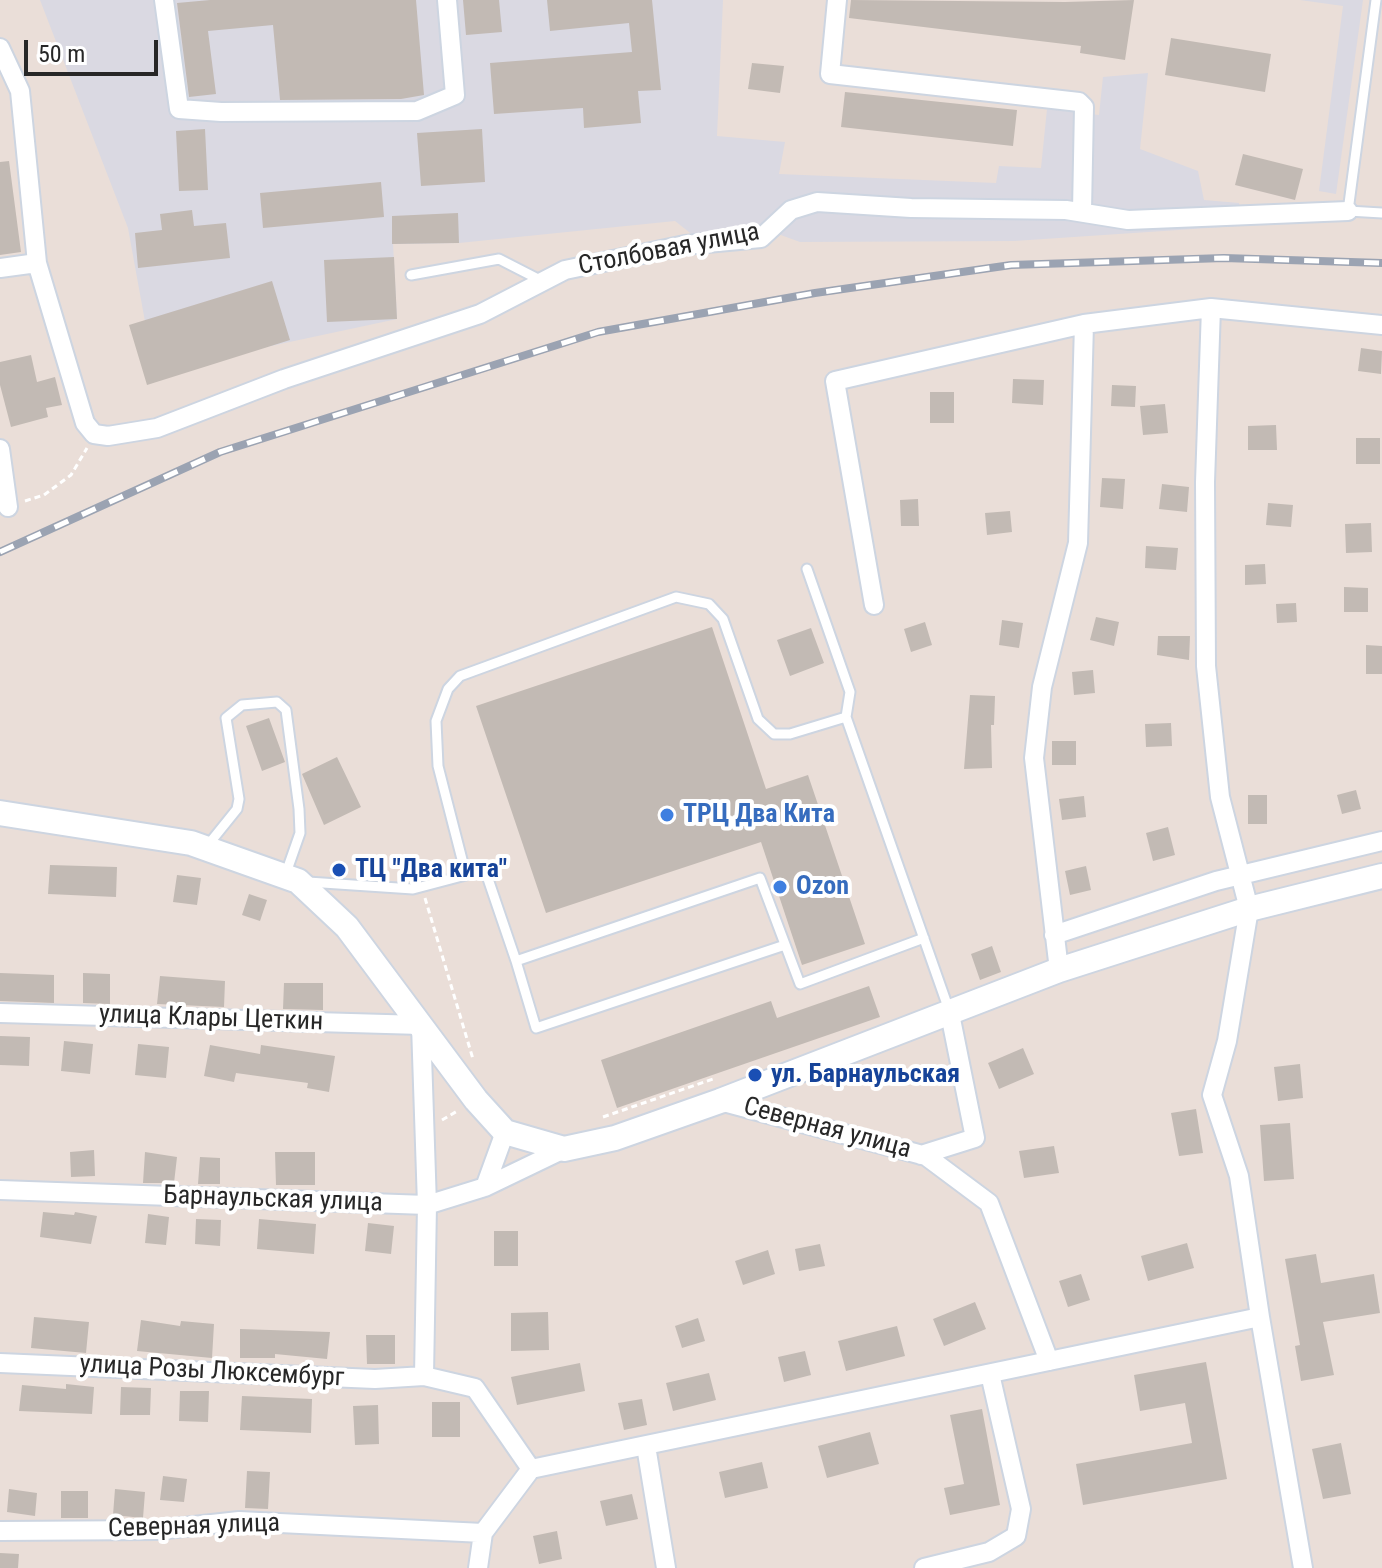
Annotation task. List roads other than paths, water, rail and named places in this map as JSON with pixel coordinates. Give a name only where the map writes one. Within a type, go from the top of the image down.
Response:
[{"type":"street","points":[[164,0],[179,109],[221,112],[417,111],[455,95],[447,0]]},
{"type":"street","points":[[837,0],[830,74],[1079,102],[1084,107],[1082,211]]},
{"type":"street","points":[[0,48],[20,91],[37,263],[0,268]]},
{"type":"street","name":"Столбовая улица","points":[[37,263],[85,423],[94,434],[121,435],[157,428],[284,379],[480,314],[540,280],[591,263],[685,245],[761,238],[791,210],[817,202],[911,208],[1082,211],[1109,219],[1128,220],[1348,211]]},
{"type":"street","points":[[1211,308],[1205,482],[1206,666],[1220,797],[1249,909],[1227,1041],[1212,1095],[1239,1176],[1303,1568]]},
{"type":"street","points":[[874,605],[835,381],[1084,324],[1211,308],[1382,325]]},
{"type":"street","points":[[1059,970],[1034,758],[1042,687],[1078,543],[1084,324]]},
{"type":"street","points":[[0,449],[8,507]]},
{"type":"street","points":[[0,813],[44,817],[206,848],[292,879],[347,927],[476,1100],[505,1132],[564,1149],[615,1138],[721,1089],[950,1014],[1059,970],[1249,909],[1382,876]]},
{"type":"street","points":[[1054,935],[1216,881],[1382,841]]},
{"type":"street","name":"улица Клары Цеткин","points":[[0,1013],[421,1025]]},
{"type":"street","points":[[921,1155],[975,1138],[950,1014]]},
{"type":"street","points":[[421,1025],[427,1205],[424,1376]]},
{"type":"street","name":"Северная улица","points":[[721,1089],[921,1155],[989,1203],[1049,1361]]},
{"type":"street","points":[[485,1187],[505,1132]]},
{"type":"street","name":"Барнаульская улица","points":[[0,1190],[427,1205],[485,1187],[564,1149]]},
{"type":"street","points":[[478,1568],[483,1533],[531,1469],[1260,1317]]},
{"type":"street","name":"улица Розы Люксембург","points":[[0,1363],[375,1379],[424,1376],[475,1388],[531,1469]]},
{"type":"street","points":[[924,1568],[989,1552],[1016,1536],[1021,1509],[990,1374]]},
{"type":"street","points":[[646,1446],[666,1568]]},
{"type":"street","name":"Северная улица","points":[[0,1531],[157,1530],[239,1521],[483,1533]]},
{"type":"lane","points":[[1376,0],[1348,211],[1382,213]]},
{"type":"lane","points":[[411,275],[499,259],[540,280]]},
{"type":"lane","points":[[807,569],[850,692],[846,717],[950,1014]]},
{"type":"lane","points":[[466,875],[438,766],[436,721],[448,689],[460,676],[676,597],[709,604],[723,619],[758,719],[774,734],[790,734],[846,717]]},
{"type":"lane","points":[[206,848],[237,809],[239,799],[226,718],[233,709],[242,705],[277,702],[286,710],[299,821],[300,833],[292,879],[422,887],[485,870],[536,1028],[785,945]]},
{"type":"lane","points":[[516,961],[760,878],[800,984],[924,938]]},
{"type":"railway","points":[[0,552],[220,452],[598,332],[815,293],[1011,265],[1224,258],[1382,263]]},
{"type":"place","name":"ТРЦ Два Кита","points":[[667,815]]},
{"type":"place","name":"ТЦ \"Два кита\"","points":[[339,870]]},
{"type":"place","name":"Ozon","points":[[780,887]]},
{"type":"place","name":"ул. Барнаульская","points":[[755,1075]]}]
